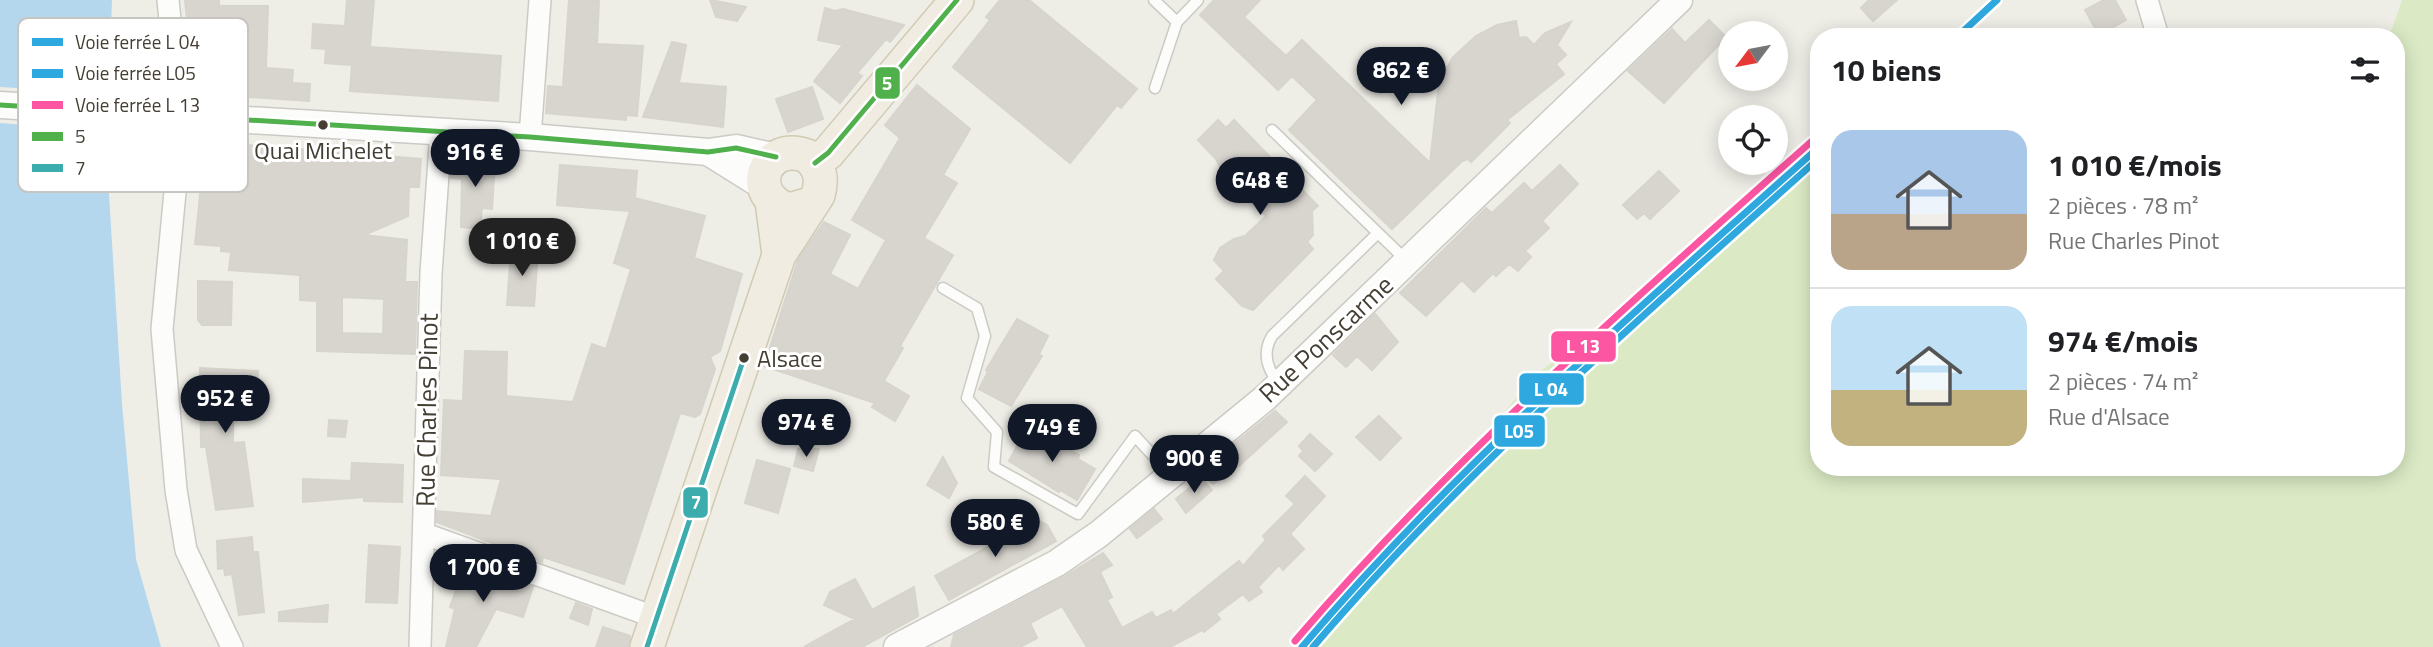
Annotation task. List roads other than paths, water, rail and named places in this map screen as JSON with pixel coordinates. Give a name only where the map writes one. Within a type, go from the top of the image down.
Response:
[{"type":"main road","points":[[815,163],[828,153],[957,0]]},
{"type":"main road","points":[[652,632],[779,255],[821,184],[815,163],[797,152],[771,182],[779,255]]},
{"type":"main road","points":[[771,182],[789,210],[810,204]]},
{"type":"street","points":[[168,0],[169,18]]},
{"type":"street","points":[[530,137],[540,0]]},
{"type":"street","name":"Rue Ponscarme","points":[[897,647],[926,640],[1058,563],[1171,475],[1280,384],[1679,0]]},
{"type":"street","points":[[2147,0],[2155,28]]},
{"type":"street","points":[[0,105],[18,106]]},
{"type":"street","points":[[248,120],[530,137],[708,152],[736,148],[771,182]]},
{"type":"street","name":"Rue Charles Pinot","points":[[420,647],[431,272],[441,132]]},
{"type":"street","points":[[170,192],[162,329],[176,490],[186,550],[232,647]]},
{"type":"street","points":[[425,534],[652,632]]},
{"type":"lane","points":[[1154,0],[1177,22]]},
{"type":"lane","points":[[1155,88],[1177,22],[1198,0]]},
{"type":"lane","points":[[1272,130],[1408,261]]},
{"type":"lane","points":[[1280,384],[1268,372],[1267,345],[1272,336],[1378,233]]},
{"type":"lane","points":[[943,288],[977,309],[985,336],[967,398],[997,432],[994,467],[1078,514],[1135,436],[1171,475]]},
{"type":"water","points":[[0,0],[112,0],[111,18],[18,18],[18,192],[109,192],[122,404],[136,559],[161,647],[0,647]]},
{"type":"rail line","name":"L05","points":[[1313,647],[1371,581],[1494,455],[1622,335],[1810,166]]},
{"type":"place","name":"Quai Michelet","points":[[323,125]]},
{"type":"place","name":"Alsace","points":[[744,358]]}]
